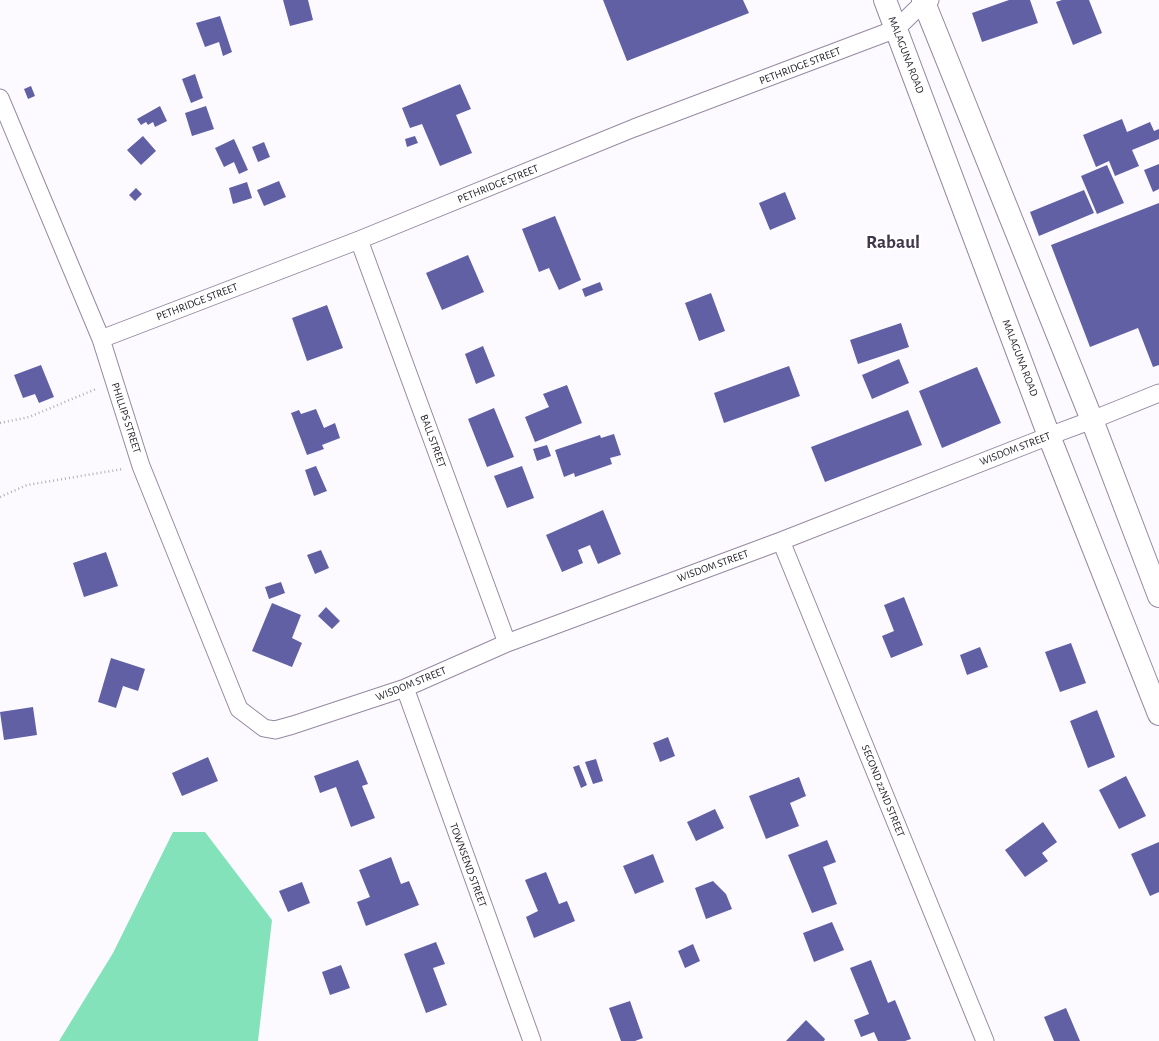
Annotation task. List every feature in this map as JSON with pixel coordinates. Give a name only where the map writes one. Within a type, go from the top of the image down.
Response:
[{"type":"street","name":"MALAGUNA ROAD","points":[[885,0],[1049,436],[1159,714]]},
{"type":"street","points":[[896,29],[926,1],[1092,420],[1159,596]]},
{"type":"street","name":"PETHRIDGE STREET","points":[[101,339],[359,240],[634,128],[896,29]]},
{"type":"street","name":"PHILLIPS STREET","points":[[0,98],[101,339],[141,466],[239,709],[264,728]]},
{"type":"street","name":"BALL STREET","points":[[359,240],[507,643]]},
{"type":"street","name":"WISDOM STREET","points":[[264,728],[275,730],[293,725],[405,688],[507,643],[781,541],[1092,420],[1159,392]]},
{"type":"street","name":"SECOND 22ND STREET","points":[[781,541],[985,1041]]},
{"type":"street","name":"TOWNSEND STREET","points":[[405,688],[532,1041]]},
{"type":"path","points":[[0,423],[29,417],[114,382]]},
{"type":"path","points":[[0,496],[27,486],[141,466]]},
{"type":"green space","points":[[173,832],[205,832],[272,920],[258,1041],[59,1041],[113,953]]},
{"type":"building","points":[[283,0],[308,0],[313,20],[290,26]]},
{"type":"building","points":[[603,0],[743,0],[749,13],[627,61]]},
{"type":"building","points":[[1009,0],[1030,0],[1038,23],[982,42],[972,13]]},
{"type":"building","points":[[1062,0],[1089,0],[1102,33],[1073,45],[1056,2]]},
{"type":"building","points":[[220,16],[232,52],[223,56],[219,42],[205,47],[196,23]]},
{"type":"building","points":[[195,74],[203,98],[191,103],[182,79]]},
{"type":"building","points":[[460,84],[471,109],[456,115],[472,153],[440,166],[422,124],[410,128],[402,108]]},
{"type":"building","points":[[31,86],[35,96],[28,99],[24,89]]},
{"type":"building","points":[[160,106],[167,121],[155,127],[153,122],[148,125],[146,122],[141,125],[137,119]]},
{"type":"building","points":[[206,106],[214,129],[192,136],[185,113]]},
{"type":"building","points":[[1122,119],[1127,132],[1150,122],[1154,131],[1159,129],[1159,139],[1132,150],[1139,166],[1115,176],[1109,161],[1096,167],[1083,135]]},
{"type":"building","points":[[143,136],[156,151],[141,165],[127,150]]},
{"type":"building","points":[[415,136],[418,143],[407,147],[405,139]]},
{"type":"building","points":[[234,139],[248,170],[239,174],[234,162],[224,167],[215,148]]},
{"type":"building","points":[[264,142],[270,157],[258,162],[252,147]]},
{"type":"building","points":[[1159,164],[1159,189],[1153,192],[1144,170]]},
{"type":"building","points":[[1107,165],[1124,203],[1097,214],[1081,176]]},
{"type":"building","points":[[279,181],[286,197],[264,206],[257,190]]},
{"type":"building","points":[[247,182],[252,198],[233,204],[229,188]]},
{"type":"building","points":[[136,188],[142,194],[135,201],[129,195]]},
{"type":"building","points":[[1084,190],[1094,213],[1039,236],[1030,212]]},
{"type":"building","points":[[785,192],[796,219],[770,230],[759,203]]},
{"type":"building","points":[[1159,203],[1159,365],[1153,367],[1138,328],[1090,347],[1051,245]]},
{"type":"building","points":[[555,216],[581,280],[559,290],[549,268],[539,272],[522,229]]},
{"type":"building","points":[[468,255],[484,292],[442,310],[426,273]]},
{"type":"building","points":[[600,282],[603,290],[585,297],[582,289]]},
{"type":"building","points":[[711,293],[725,331],[699,341],[685,303]]},
{"type":"building","points":[[327,305],[343,348],[307,361],[292,318]]},
{"type":"building","points":[[901,323],[909,347],[858,364],[850,340]]},
{"type":"building","points":[[483,346],[495,376],[476,384],[465,354]]},
{"type":"building","points":[[899,359],[909,383],[872,399],[862,375]]},
{"type":"building","points":[[41,365],[54,397],[39,403],[35,394],[23,398],[14,375]]},
{"type":"building","points":[[789,366],[800,396],[724,423],[714,393]]},
{"type":"building","points":[[977,367],[1001,423],[942,448],[919,391]]},
{"type":"building","points":[[567,385],[582,423],[535,442],[525,417],[549,407],[543,394]]},
{"type":"building","points":[[494,408],[514,457],[487,467],[468,419]]},
{"type":"building","points":[[316,409],[324,428],[335,423],[340,438],[322,445],[324,449],[307,455],[291,413],[299,410],[301,414]]},
{"type":"building","points":[[908,410],[922,445],[825,482],[811,447]]},
{"type":"building","points":[[614,434],[621,455],[610,458],[612,464],[575,477],[574,473],[564,477],[555,450],[600,435],[601,438]]},
{"type":"building","points":[[547,445],[551,456],[537,461],[533,449]]},
{"type":"building","points":[[316,466],[327,491],[314,496],[305,470]]},
{"type":"building","points":[[522,466],[534,498],[507,508],[494,476]]},
{"type":"building","points":[[603,510],[621,554],[598,564],[590,545],[578,550],[583,563],[562,572],[546,535]]},
{"type":"building","points":[[321,550],[329,568],[315,574],[307,555]]},
{"type":"building","points":[[106,552],[118,586],[84,597],[73,563]]},
{"type":"building","points":[[281,582],[285,593],[269,599],[265,587]]},
{"type":"building","points":[[904,597],[923,645],[891,658],[882,636],[894,631],[884,605]]},
{"type":"building","points":[[272,603],[301,615],[292,638],[302,643],[292,667],[252,651]]},
{"type":"building","points":[[326,607],[340,621],[332,629],[318,616]]},
{"type":"building","points":[[1071,643],[1086,683],[1060,692],[1045,652]]},
{"type":"building","points":[[980,647],[988,667],[967,675],[960,655]]},
{"type":"building","points":[[111,658],[145,669],[138,691],[123,686],[116,708],[98,702]]},
{"type":"building","points":[[33,707],[37,735],[4,740],[0,712]]},
{"type":"building","points":[[1097,710],[1115,757],[1088,768],[1070,721]]},
{"type":"building","points":[[668,737],[675,756],[660,762],[653,743]]},
{"type":"building","points":[[208,757],[218,781],[182,796],[172,773]]},
{"type":"building","points":[[596,759],[603,781],[593,784],[585,762]]},
{"type":"building","points":[[358,760],[368,784],[362,786],[375,818],[351,827],[336,787],[320,793],[314,776]]},
{"type":"building","points":[[579,765],[587,785],[581,788],[573,767]]},
{"type":"building","points":[[1126,776],[1146,816],[1119,829],[1099,790]]},
{"type":"building","points":[[799,777],[806,796],[790,803],[799,826],[766,839],[749,796]]},
{"type":"building","points":[[715,809],[724,828],[696,841],[687,822]]},
{"type":"building","points":[[1043,822],[1057,842],[1042,853],[1048,861],[1025,877],[1005,850]]},
{"type":"building","points":[[827,840],[836,862],[823,867],[837,904],[812,913],[788,855]]},
{"type":"building","points":[[1159,842],[1159,892],[1150,896],[1131,854]]},
{"type":"building","points":[[653,854],[664,882],[635,894],[623,866]]},
{"type":"building","points":[[391,857],[401,884],[409,881],[419,905],[366,926],[357,902],[370,897],[359,870]]},
{"type":"building","points":[[546,872],[559,904],[567,901],[575,921],[534,938],[526,917],[538,911],[525,880]]},
{"type":"building","points":[[713,881],[726,894],[732,909],[706,919],[695,888]]},
{"type":"building","points":[[302,882],[310,903],[288,912],[279,891]]},
{"type":"building","points":[[832,922],[844,950],[814,962],[803,933]]},
{"type":"building","points":[[436,942],[445,964],[433,968],[447,1005],[426,1013],[404,954]]},
{"type":"building","points":[[693,944],[700,961],[685,968],[678,951]]},
{"type":"building","points":[[871,960],[888,1003],[895,1000],[911,1039],[905,1041],[878,1041],[874,1032],[861,1037],[854,1020],[869,1014],[850,968]]},
{"type":"building","points":[[341,965],[350,988],[330,995],[322,972]]},
{"type":"building","points":[[630,1001],[643,1038],[635,1041],[621,1041],[609,1008]]},
{"type":"building","points":[[1066,1008],[1080,1041],[1054,1041],[1044,1017]]},
{"type":"building","points":[[806,1020],[825,1039],[824,1041],[786,1041]]},
{"type":"district","name":"Rabaul","points":[[893,242]]}]
